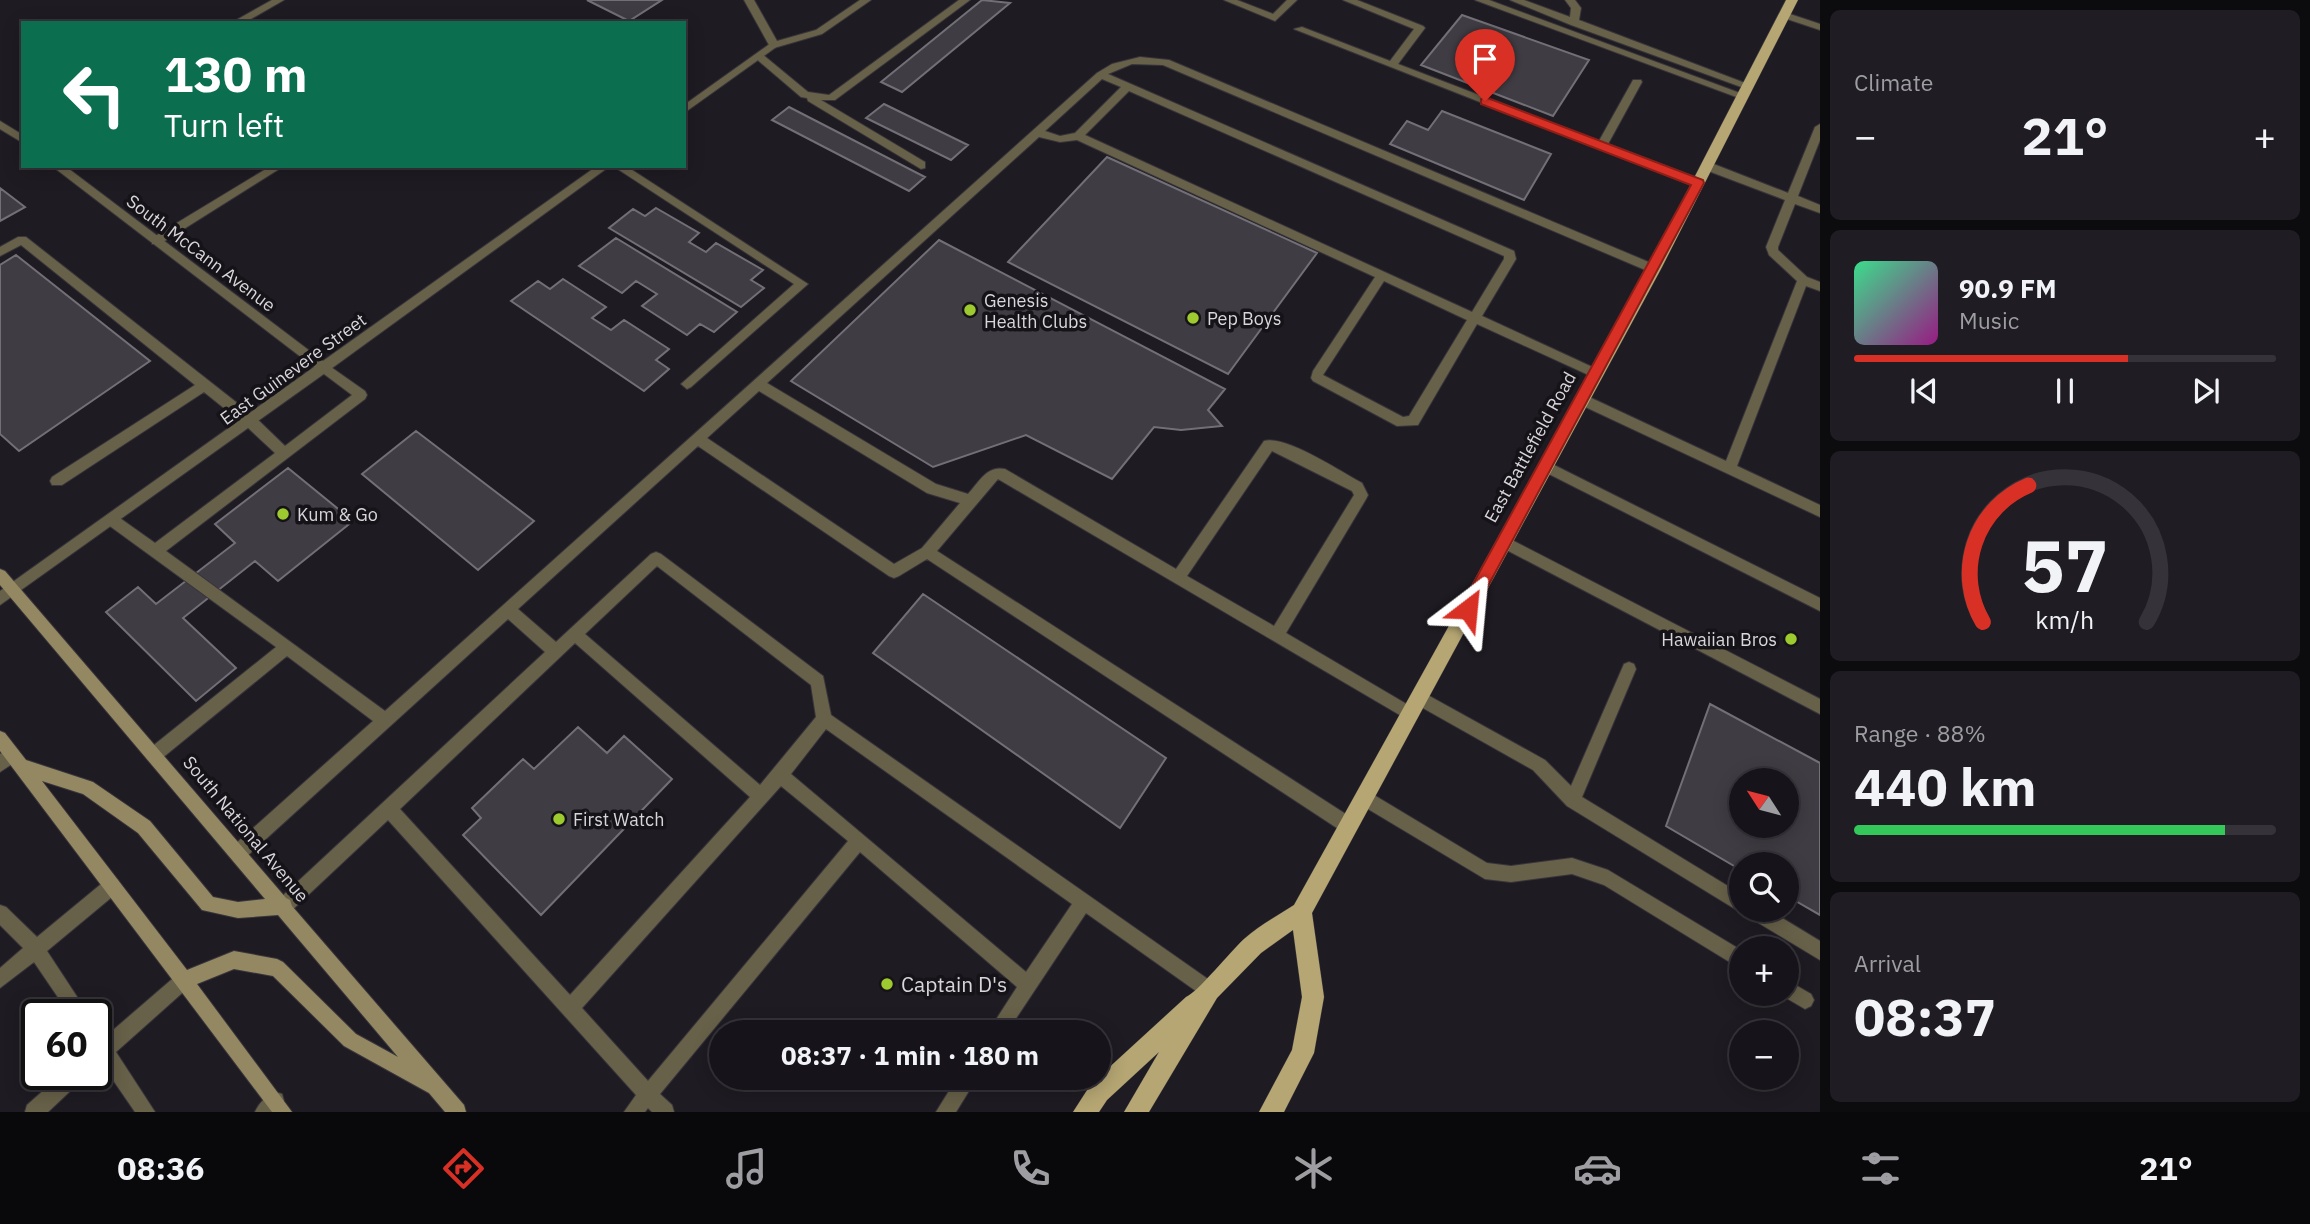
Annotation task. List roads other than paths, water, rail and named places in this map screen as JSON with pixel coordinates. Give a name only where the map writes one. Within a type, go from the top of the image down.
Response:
[{"type":"main road","name":"East Battlefield Road","points":[[1136,1112],[1209,990],[1253,945],[1301,912],[1654,269],[1788,7]]},
{"type":"main road","name":"South National Avenue","points":[[0,575],[7,594],[155,754],[457,1112]]},
{"type":"main road","points":[[0,738],[12,762],[184,980],[274,1108]]},
{"type":"main road","points":[[12,762],[87,788],[144,827],[208,904],[237,910],[284,906]]},
{"type":"main road","points":[[1271,1112],[1303,1053],[1313,997],[1301,912]]},
{"type":"main road","points":[[184,980],[234,960],[277,968],[350,1040],[438,1089]]},
{"type":"main road","points":[[1085,1112],[1099,1092],[1209,990]]},
{"type":"street","points":[[240,21],[279,0]]},
{"type":"street","points":[[749,0],[774,45]]},
{"type":"street","points":[[686,109],[774,45],[819,32],[866,0]]},
{"type":"street","points":[[804,95],[818,99],[835,96],[965,0]]},
{"type":"street","points":[[1229,0],[1275,18],[1292,0]]},
{"type":"street","points":[[1348,0],[1420,27],[1392,65]]},
{"type":"street","points":[[1480,0],[1746,91]]},
{"type":"street","points":[[1516,0],[1746,91]]},
{"type":"street","points":[[1570,0],[1576,8],[1574,23]]},
{"type":"street","points":[[1788,7],[1820,26]]},
{"type":"street","points":[[1299,29],[1698,183]]},
{"type":"street","points":[[758,57],[804,95],[921,165]]},
{"type":"street","points":[[239,852],[1101,75],[1121,64],[1149,59],[1165,62],[1654,269]]},
{"type":"street","points":[[1101,75],[1506,251],[1510,259],[1413,421],[1402,422],[1317,378],[1317,374],[1382,275]]},
{"type":"street","points":[[1602,146],[1637,82]]},
{"type":"street","points":[[1078,136],[1128,87]]},
{"type":"street","points":[[0,124],[21,137]]},
{"type":"street","points":[[1820,127],[1772,247],[1773,253],[1803,280],[1820,287]]},
{"type":"street","points":[[1038,132],[1060,139],[1078,136],[1597,374]]},
{"type":"street","points":[[1707,166],[1820,209]]},
{"type":"street","name":"South McCann Avenue","points":[[60,168],[361,396],[284,454]]},
{"type":"street","points":[[156,241],[276,168]]},
{"type":"street","name":"East Guinevere Street","points":[[7,594],[602,168]]},
{"type":"street","points":[[621,168],[802,284],[687,384]]},
{"type":"street","points":[[0,252],[22,240],[250,421],[284,454],[155,551]]},
{"type":"street","points":[[1730,468],[1803,280]]},
{"type":"street","points":[[57,481],[204,385]]},
{"type":"street","points":[[760,385],[932,489],[971,500]]},
{"type":"street","points":[[1583,400],[1820,511]]},
{"type":"street","points":[[699,440],[894,572],[928,552],[993,474],[1000,473],[1277,635],[1415,706],[1539,765],[1573,800],[1729,896]]},
{"type":"street","points":[[1178,577],[1269,445],[1279,446],[1357,487],[1360,495],[1277,635]]},
{"type":"street","points":[[1546,466],[1820,605]]},
{"type":"street","points":[[112,520],[386,720]]},
{"type":"street","points":[[1504,542],[1820,707]]},
{"type":"street","points":[[928,552],[1349,826]]},
{"type":"street","points":[[284,906],[656,558],[818,681],[824,719],[1209,990]]},
{"type":"street","points":[[509,610],[555,651]]},
{"type":"street","points":[[575,633],[761,796]]},
{"type":"street","points":[[155,754],[288,647]]},
{"type":"street","points":[[1573,800],[1629,668]]},
{"type":"street","points":[[570,1008],[780,775],[824,719]]},
{"type":"street","points":[[780,775],[1028,985]]},
{"type":"street","points":[[1364,797],[1485,871],[1511,874],[1572,866],[1608,878],[1729,953]]},
{"type":"street","points":[[388,808],[665,1112]]},
{"type":"street","points":[[633,1112],[859,840]]},
{"type":"street","points":[[0,979],[112,886]]},
{"type":"street","points":[[1005,1020],[1083,902]]},
{"type":"street","points":[[0,913],[36,949],[69,999]]},
{"type":"street","points":[[1773,922],[1820,951]]},
{"type":"street","points":[[112,1038],[184,980]]},
{"type":"street","points":[[1799,996],[1805,1000]]},
{"type":"street","points":[[112,1066],[146,1112]]},
{"type":"street","points":[[34,1112],[58,1090]]},
{"type":"street","points":[[946,1112],[960,1090]]},
{"type":"place","name":"Genesis Health Clubs","points":[[970,310]]},
{"type":"place","name":"Pep Boys","points":[[1193,318]]},
{"type":"place","name":"Kum & Go","points":[[283,514]]},
{"type":"place","name":"Hawaiian Bros","points":[[1791,639]]},
{"type":"place","name":"First Watch","points":[[559,819]]},
{"type":"place","name":"Captain D's","points":[[887,984]]}]
